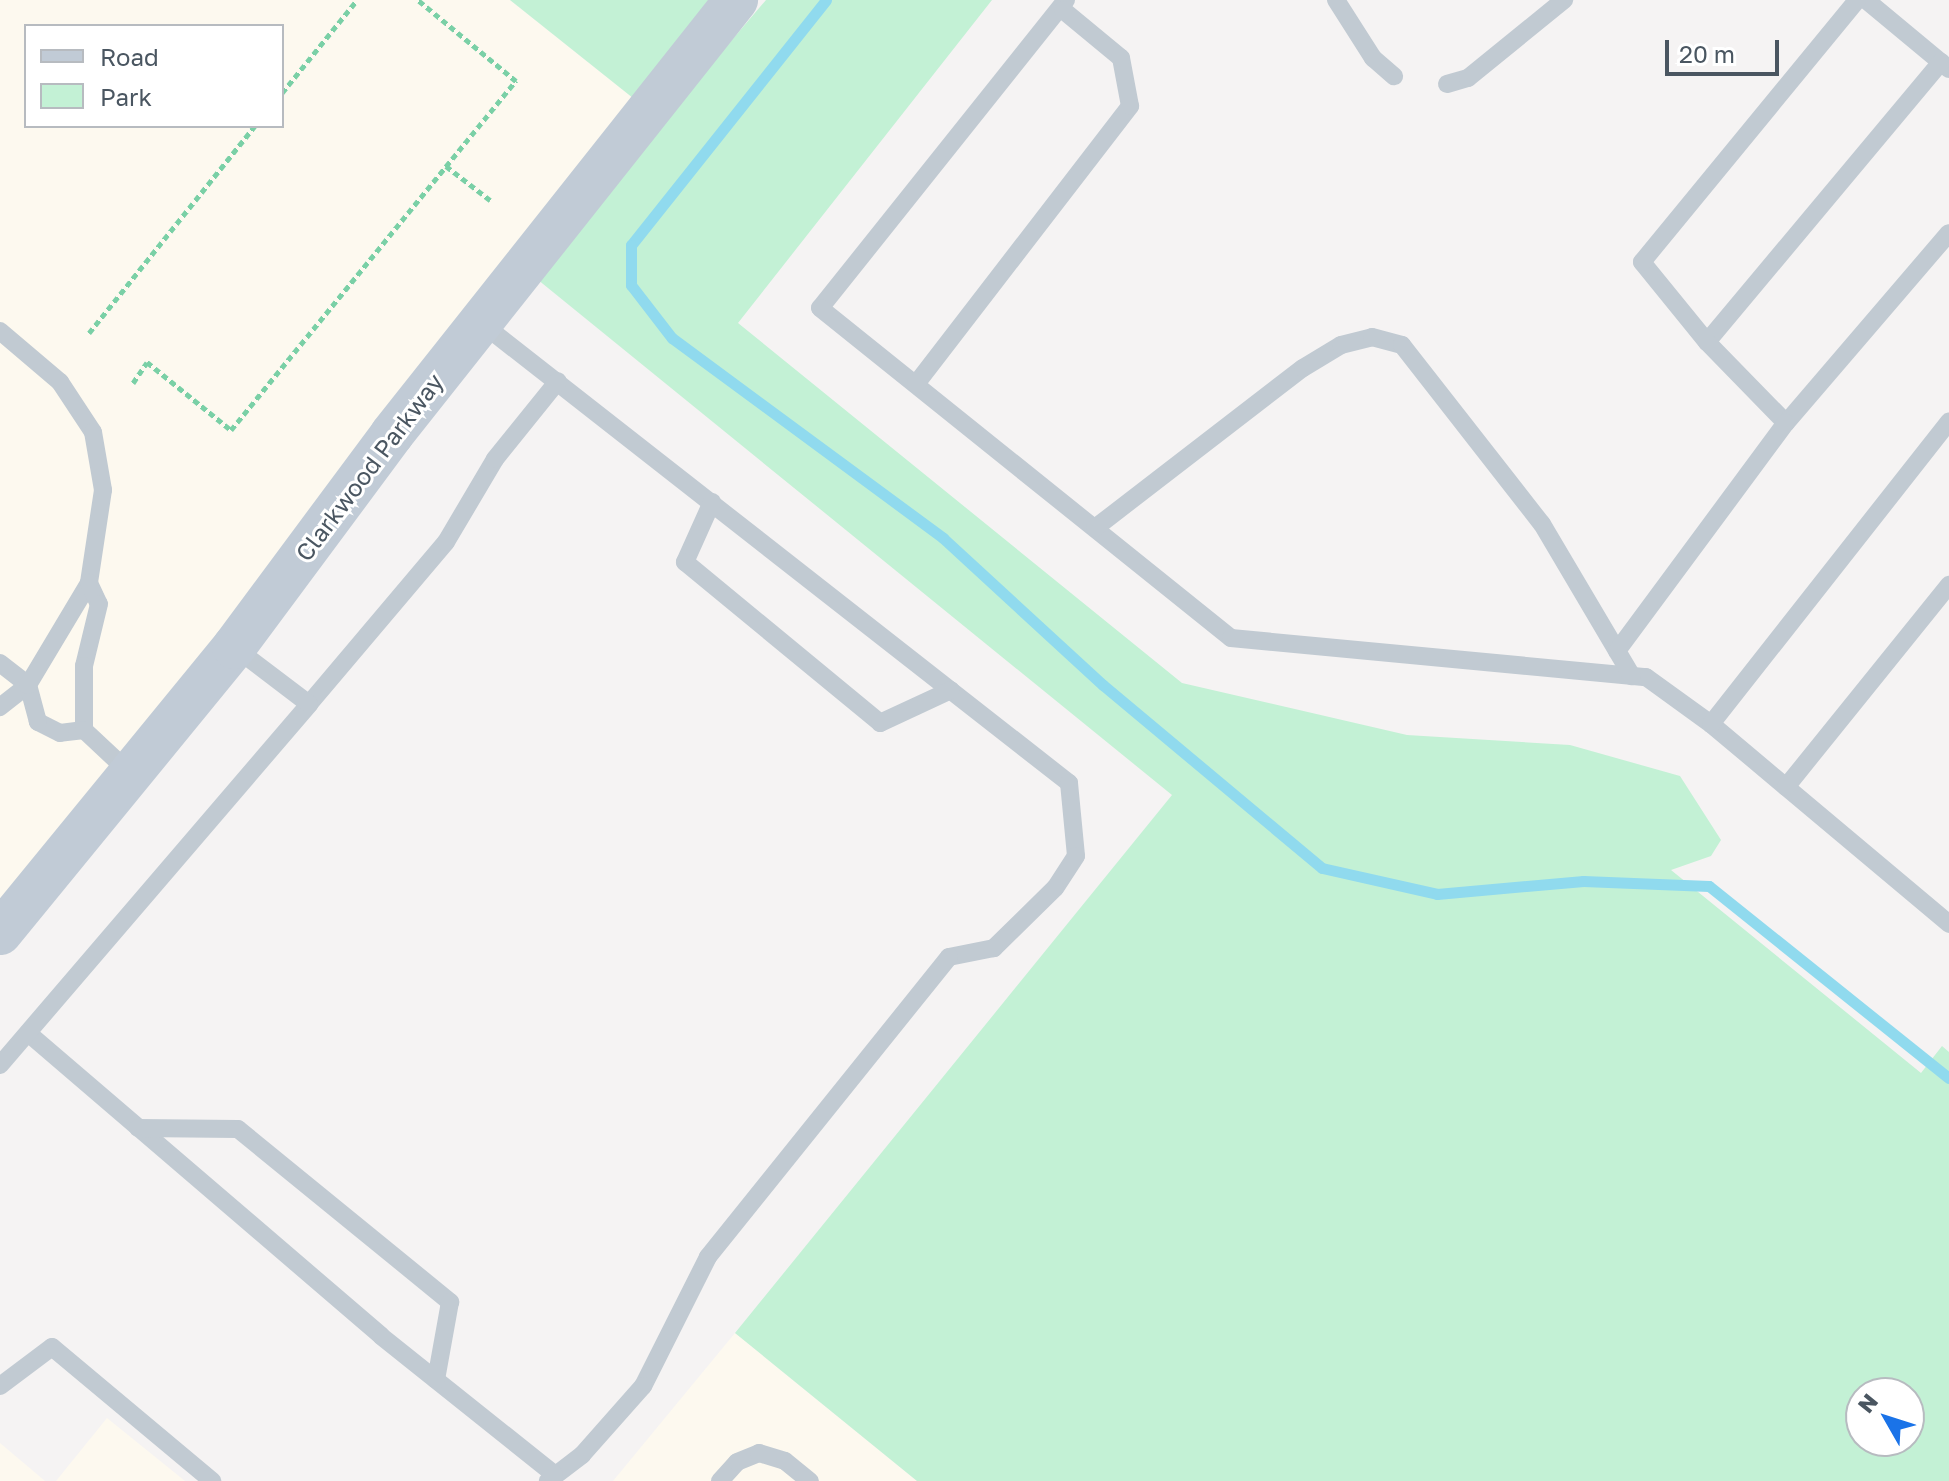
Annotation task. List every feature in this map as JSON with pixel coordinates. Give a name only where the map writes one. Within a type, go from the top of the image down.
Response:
[{"type":"street","name":"Clarkwood Parkway","points":[[0,933],[234,647],[480,322],[736,0]]},
{"type":"lane","points":[[1336,0],[1373,58],[1394,76]]},
{"type":"lane","points":[[1447,84],[1468,78],[1564,0]]},
{"type":"lane","points":[[1786,423],[1707,342],[1642,262],[1857,0]]},
{"type":"lane","points":[[1707,342],[1945,66],[1866,0]]},
{"type":"lane","points":[[916,384],[1130,106],[1121,58],[1064,5],[820,308],[1231,638],[1646,677],[1711,724],[1949,924]]},
{"type":"lane","points":[[1617,651],[1786,423],[1949,233]]},
{"type":"lane","points":[[28,1033],[551,1478],[582,1455],[643,1386],[708,1257],[949,957],[994,948],[1055,888],[1076,856],[1069,783],[480,322]]},
{"type":"lane","points":[[0,331],[60,382],[93,432],[103,490],[89,583],[28,685],[0,707]]},
{"type":"lane","points":[[1095,528],[1303,368],[1341,345],[1372,337],[1402,345],[1542,524],[1632,676]]},
{"type":"lane","points":[[0,1065],[446,542],[495,459],[558,381]]},
{"type":"lane","points":[[1711,724],[1949,422]]},
{"type":"lane","points":[[712,502],[685,562],[880,723],[951,690]]},
{"type":"lane","points":[[89,583],[99,604],[84,666],[84,730],[130,773]]},
{"type":"lane","points":[[1786,787],[1949,585]]},
{"type":"lane","points":[[234,647],[309,704]]},
{"type":"lane","points":[[0,663],[28,685],[38,722],[60,733],[84,730]]},
{"type":"lane","points":[[138,1128],[238,1129],[450,1302],[436,1380]]},
{"type":"lane","points":[[0,1386],[52,1347],[212,1481]]},
{"type":"lane","points":[[720,1481],[737,1462],[759,1453],[785,1461],[810,1481]]},
{"type":"path","points":[[284,91],[357,0]]},
{"type":"path","points":[[133,383],[147,362],[231,430],[516,81],[418,0]]},
{"type":"path","points":[[89,333],[253,128]]},
{"type":"path","points":[[446,166],[490,200]]},
{"type":"shaded area","points":[[0,0],[510,0],[648,110],[0,933]]},
{"type":"shaded area","points":[[735,1333],[917,1481],[613,1481]]},
{"type":"shaded area","points":[[107,1418],[185,1481],[56,1481]]},
{"type":"shaded area","points":[[0,1443],[45,1481],[0,1481]]},
{"type":"green space","points":[[510,0],[736,0],[648,110]]},
{"type":"green space","points":[[766,0],[992,0],[738,323],[1182,683],[1407,735],[1570,745],[1680,776],[1721,840],[1711,856],[1671,870],[1921,1073],[1942,1046],[1949,1052],[1949,1481],[917,1481],[735,1333],[1172,795],[532,275]]},
{"type":"waterway","points":[[826,0],[631,245],[631,285],[672,338],[943,538],[1103,685],[1322,868],[1437,894],[1583,881],[1709,886],[1949,1078]]}]
